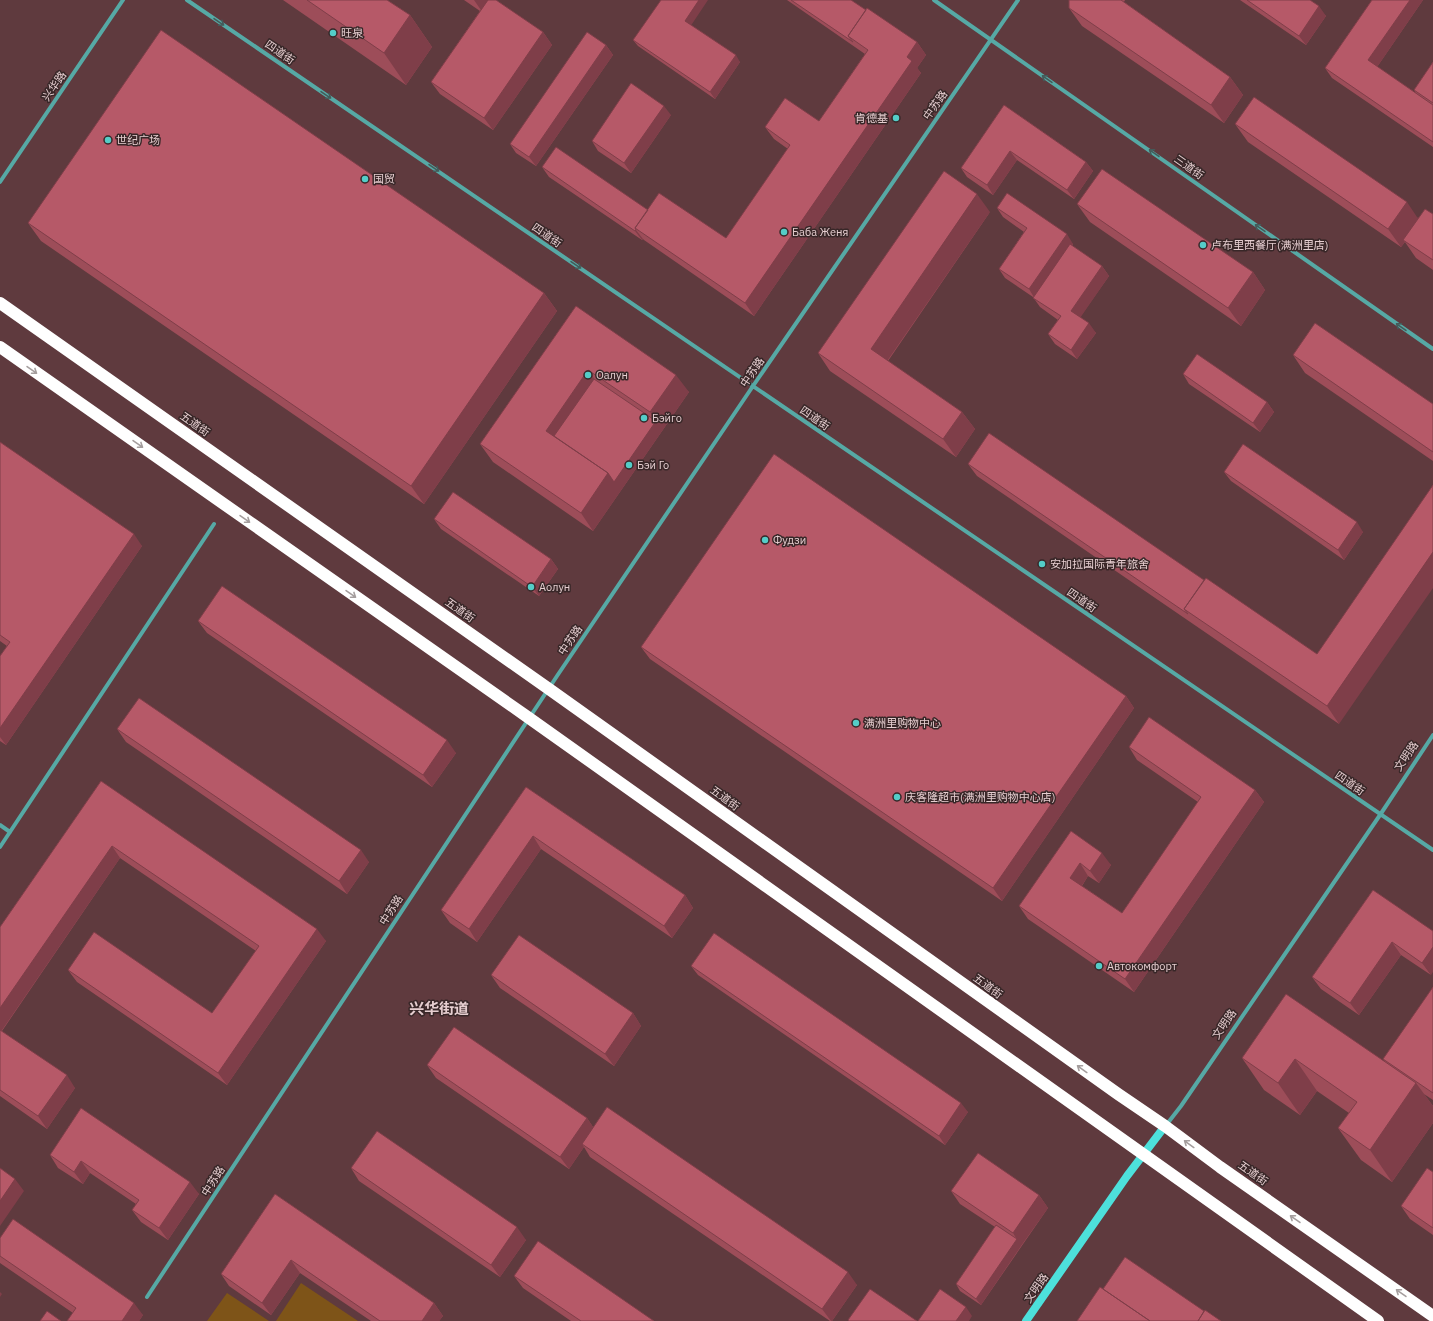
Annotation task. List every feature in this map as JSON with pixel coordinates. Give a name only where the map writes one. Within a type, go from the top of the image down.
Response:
[{"type":"highway","name":"五道街","points":[[0,303],[549,689],[1111,1090],[1165,1126],[1433,1316]]},
{"type":"highway","points":[[0,347],[529,718],[1378,1321]]},
{"type":"street","name":"兴华路","points":[[0,182],[123,0]]},
{"type":"street","name":"四道街","points":[[187,0],[1433,850]]},
{"type":"street","name":"三道街","points":[[934,0],[1433,349]]},
{"type":"street","name":"中苏路","points":[[146,1297],[529,718],[753,386],[1018,0]]},
{"type":"street","points":[[0,847],[214,524]]},
{"type":"street","name":"文明路","points":[[1026,1321],[1127,1176],[1181,1106],[1433,735]]},
{"type":"street","points":[[0,825],[10,832]]},
{"type":"shaded area","points":[[301,1283],[358,1321],[276,1321]]},
{"type":"shaded area","points":[[227,1293],[269,1321],[207,1321]]},
{"type":"building","points":[[307,0],[387,0],[410,15],[384,53]]},
{"type":"building","points":[[488,0],[496,0],[543,32],[484,118],[431,82]]},
{"type":"building","points":[[661,0],[699,0],[685,21],[736,55],[710,92],[633,40]]},
{"type":"building","points":[[791,0],[851,0],[866,10],[848,36],[853,42]]},
{"type":"building","points":[[1069,0],[1121,0],[1230,77],[1211,105],[1069,8]]},
{"type":"building","points":[[1247,0],[1310,0],[1319,6],[1299,36]]},
{"type":"building","points":[[1372,0],[1410,0],[1368,60],[1433,105],[1433,142],[1325,68]]},
{"type":"building","points":[[867,8],[917,42],[907,57],[912,61],[745,303],[635,228],[659,193],[726,238],[790,145],[765,127],[785,98],[819,121],[868,50],[848,36]]},
{"type":"building","points":[[161,30],[544,293],[411,486],[28,223]]},
{"type":"building","points":[[587,32],[606,45],[529,157],[510,144]]},
{"type":"building","points":[[1433,62],[1433,103],[1414,90]]},
{"type":"building","points":[[631,83],[664,106],[624,163],[592,141]]},
{"type":"building","points":[[1254,97],[1407,202],[1388,229],[1235,124]]},
{"type":"building","points":[[1004,105],[1086,162],[1067,190],[1010,151],[987,185],[961,168]]},
{"type":"building","points":[[556,147],[648,210],[635,228],[635,231],[542,167]]},
{"type":"building","points":[[1102,169],[1253,272],[1228,308],[1077,204]]},
{"type":"building","points":[[944,171],[977,194],[871,349],[962,412],[943,439],[818,353]]},
{"type":"building","points":[[1007,193],[1067,234],[1029,289],[999,269],[1027,228],[997,208]]},
{"type":"building","points":[[1425,209],[1433,214],[1433,260],[1403,240]]},
{"type":"building","points":[[1070,244],[1102,266],[1071,311],[1089,323],[1071,350],[1048,334],[1061,316],[1033,298]]},
{"type":"building","points":[[576,306],[676,375],[650,412],[588,370],[546,431],[608,473],[581,513],[480,444]]},
{"type":"building","points":[[1315,323],[1433,404],[1433,452],[1293,355]]},
{"type":"building","points":[[1197,354],[1267,402],[1253,423],[1183,374]]},
{"type":"building","points":[[594,379],[656,421],[614,482],[608,473],[554,436]]},
{"type":"building","points":[[989,433],[1204,580],[1184,609],[1188,614],[968,464]]},
{"type":"building","points":[[0,442],[134,534],[0,728],[0,656],[10,642],[0,635]]},
{"type":"building","points":[[1243,444],[1357,522],[1338,550],[1224,472]]},
{"type":"building","points":[[774,454],[1126,696],[993,888],[641,647]]},
{"type":"building","points":[[1433,485],[1433,552],[1327,706],[1184,609],[1206,578],[1317,654]]},
{"type":"building","points":[[453,492],[551,559],[532,587],[434,519]]},
{"type":"building","points":[[222,586],[447,740],[423,775],[198,621]]},
{"type":"building","points":[[139,698],[361,850],[339,881],[117,729]]},
{"type":"building","points":[[1149,717],[1255,790],[1125,979],[1019,906],[1071,831],[1102,853],[1090,871],[1080,863],[1070,878],[1122,913],[1201,797],[1129,747]]},
{"type":"building","points":[[101,781],[317,929],[218,1073],[68,970],[94,932],[212,1013],[259,946],[112,846],[0,1008],[0,927]]},
{"type":"building","points":[[526,787],[685,895],[664,926],[533,836],[469,929],[441,910]]},
{"type":"building","points":[[1373,890],[1433,931],[1433,947],[1422,963],[1392,942],[1350,1003],[1312,977]]},
{"type":"building","points":[[714,933],[961,1103],[939,1136],[691,966]]},
{"type":"building","points":[[519,935],[633,1013],[605,1054],[491,975]]},
{"type":"building","points":[[1433,987],[1433,1093],[1383,1059]]},
{"type":"building","points":[[1286,994],[1416,1083],[1370,1150],[1338,1128],[1357,1102],[1295,1059],[1278,1083],[1242,1058]]},
{"type":"building","points":[[454,1027],[587,1118],[560,1157],[427,1065]]},
{"type":"building","points":[[0,1030],[67,1075],[38,1116],[0,1090]]},
{"type":"building","points":[[607,1107],[848,1272],[822,1309],[582,1144]]},
{"type":"building","points":[[81,1108],[190,1182],[159,1228],[132,1210],[139,1200],[81,1161],[74,1172],[50,1155]]},
{"type":"building","points":[[377,1131],[517,1227],[491,1265],[351,1168]]},
{"type":"building","points":[[978,1153],[1039,1195],[1013,1233],[951,1191]]},
{"type":"building","points":[[0,1168],[15,1179],[0,1201]]},
{"type":"building","points":[[1427,1168],[1433,1172],[1433,1228],[1401,1206]]},
{"type":"building","points":[[275,1194],[434,1303],[422,1321],[380,1321],[291,1260],[262,1303],[221,1274]]},
{"type":"building","points":[[13,1219],[134,1303],[122,1321],[67,1321],[76,1308],[0,1256],[0,1238]]},
{"type":"building","points":[[996,1225],[1017,1239],[976,1299],[956,1284]]},
{"type":"building","points":[[538,1241],[654,1321],[581,1321],[514,1276]]},
{"type":"building","points":[[1125,1257],[1204,1311],[1198,1321],[1150,1321],[1103,1289]]},
{"type":"building","points":[[1100,1287],[1150,1321],[1077,1321]]},
{"type":"building","points":[[870,1289],[917,1321],[849,1321],[848,1320]]},
{"type":"building","points":[[940,1289],[966,1307],[956,1321],[918,1321]]},
{"type":"building","points":[[1205,1310],[1221,1321],[1198,1321]]},
{"type":"building","points":[[47,1311],[61,1321],[40,1321]]},
{"type":"place","name":"旺泉","points":[[333,33]]},
{"type":"place","name":"肯德基","points":[[896,118]]},
{"type":"place","name":"世纪广场","points":[[108,140]]},
{"type":"place","name":"国贸","points":[[365,179]]},
{"type":"place","name":"Баба Женя","points":[[784,232]]},
{"type":"place","name":"卢布里西餐厅(满洲里店)","points":[[1203,245]]},
{"type":"place","name":"Оалун","points":[[588,375]]},
{"type":"place","name":"Бэйго","points":[[644,418]]},
{"type":"place","name":"Бэй Го","points":[[629,465]]},
{"type":"place","name":"Фудзи","points":[[765,540]]},
{"type":"place","name":"安加拉国际青年旅舍","points":[[1042,564]]},
{"type":"place","name":"Аолун","points":[[531,587]]},
{"type":"place","name":"满洲里购物中心","points":[[856,723]]},
{"type":"place","name":"庆客隆超市(满洲里购物中心店)","points":[[897,797]]},
{"type":"place","name":"Автокомфорт","points":[[1099,966]]},
{"type":"district","name":"兴华街道","points":[[439,1008]]}]
